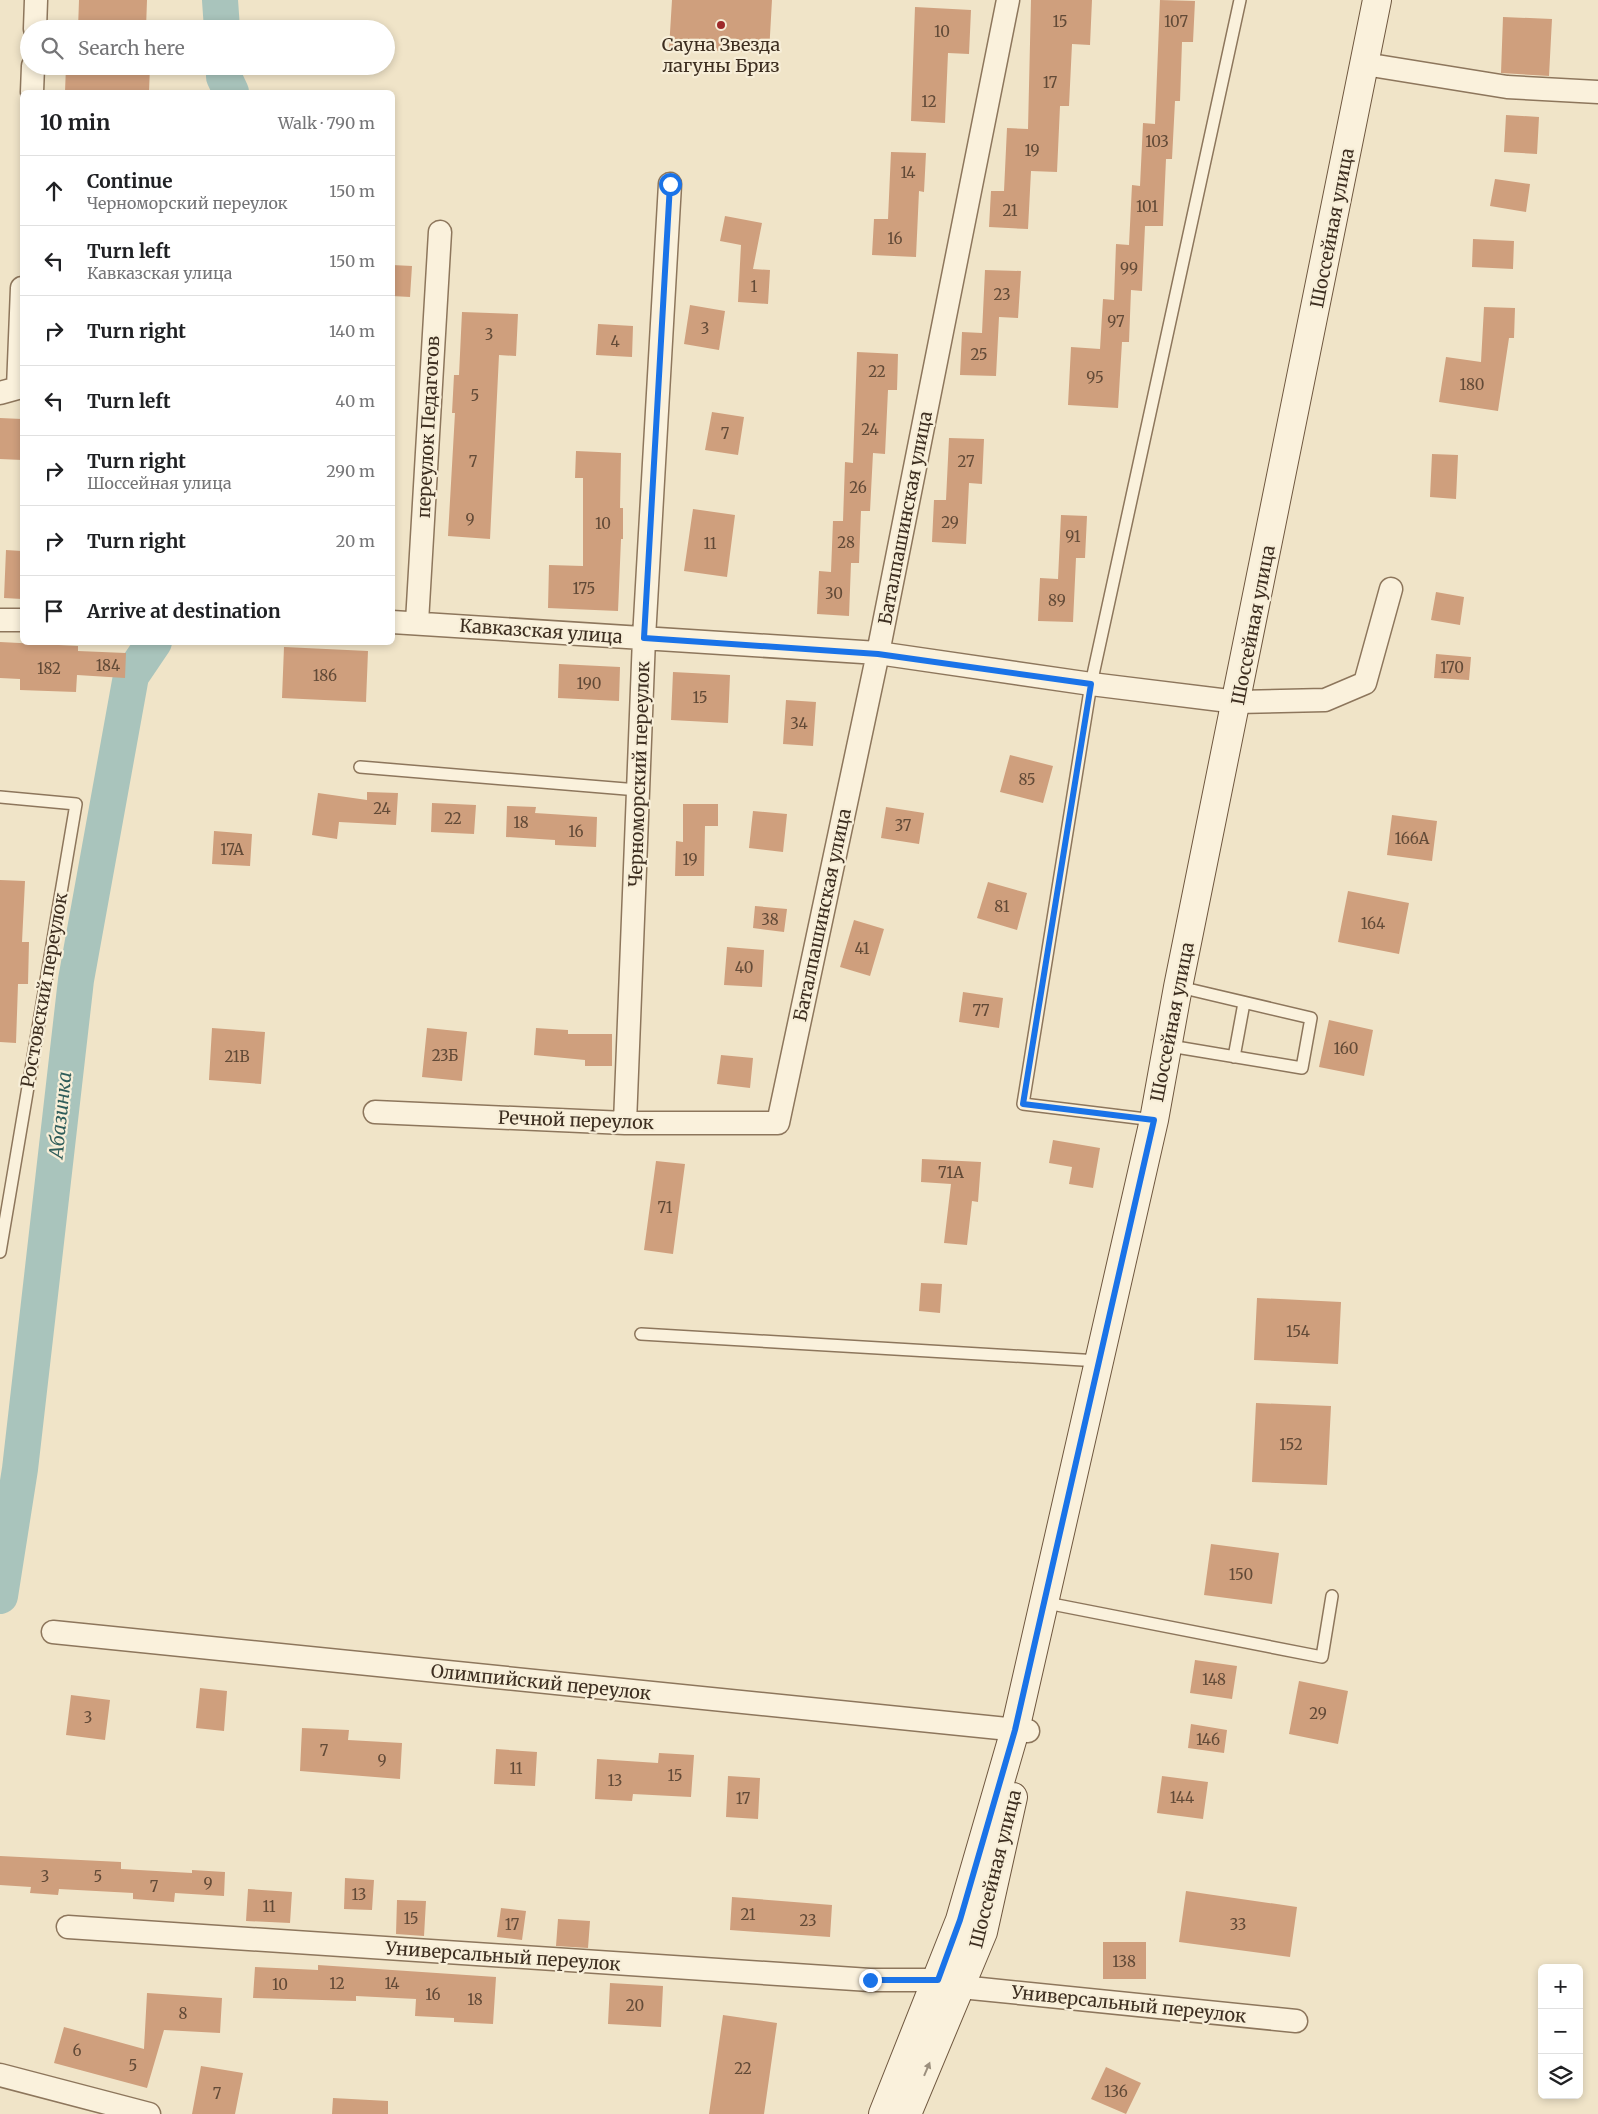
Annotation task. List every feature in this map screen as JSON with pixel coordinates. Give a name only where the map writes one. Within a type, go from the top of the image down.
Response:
[{"type":"main road","name":"Шоссейная улица","points":[[907,2114],[950,1984],[960,1920],[1022,1730],[1057,1605],[1188,990],[1377,0]]},
{"type":"main road","name":"Шоссейная улица","points":[[1022,1730],[1099,1361],[1154,1120],[1178,987],[1243,701],[1391,0]]},
{"type":"main road","name":"Шоссейная улица","points":[[884,2114],[950,1984]]},
{"type":"street","points":[[35,20],[36,0]]},
{"type":"street","name":"Баталпашинская улица","points":[[778,1123],[878,654],[1008,0]]},
{"type":"street","points":[[1377,66],[1507,87],[1598,92]]},
{"type":"street","points":[[32,90],[33,75]]},
{"type":"street","name":"Черноморский переулок","points":[[625,1124],[644,638],[670,184]]},
{"type":"street","name":"переулок Педагогов","points":[[417,622],[440,232]]},
{"type":"street","points":[[0,393],[18,388],[20,338]]},
{"type":"street","name":"Кавказская улица","points":[[395,622],[878,654],[1091,684],[1243,701],[1326,700],[1365,683],[1391,589]]},
{"type":"street","points":[[0,620],[20,620]]},
{"type":"street","name":"Речной переулок","points":[[375,1112],[625,1124],[778,1123]]},
{"type":"street","name":"Олимпийский переулок","points":[[53,1632],[1022,1730]]},
{"type":"street","name":"Универсальный переулок","points":[[68,1928],[950,1984],[1296,2021]]},
{"type":"street","points":[[0,2075],[149,2114]]},
{"type":"lane","points":[[1154,1120],[1023,1104],[1091,684],[1240,0]]},
{"type":"lane","points":[[360,767],[638,790]]},
{"type":"lane","name":"Ростовский переулок","points":[[0,797],[76,804],[0,1252]]},
{"type":"lane","points":[[1176,1047],[1302,1068],[1312,1018],[1188,990]]},
{"type":"lane","points":[[1234,1057],[1244,1003]]},
{"type":"lane","points":[[641,1334],[1099,1361]]},
{"type":"lane","points":[[1057,1605],[1322,1657],[1332,1596]]},
{"type":"building","points":[[79,0],[147,0],[146,20],[78,20]]},
{"type":"building","name":"Сауна Звезда лагуны Бриз","points":[[672,0],[772,0],[769,53],[669,49]]},
{"type":"building","points":[[1031,0],[1092,0],[1090,45],[1072,44],[1069,106],[1060,106],[1057,172],[1031,171],[1028,229],[989,227],[991,191],[1004,191],[1007,128],[1028,129]]},
{"type":"building","points":[[1160,0],[1195,1],[1193,42],[1182,42],[1180,101],[1175,101],[1172,159],[1166,159],[1163,226],[1145,226],[1142,291],[1131,290],[1129,342],[1122,342],[1118,408],[1068,405],[1071,347],[1100,349],[1103,299],[1114,300],[1116,244],[1129,245],[1132,185],[1140,186],[1143,123],[1155,124]]},
{"type":"building","points":[[915,7],[971,10],[969,54],[948,53],[945,123],[911,121]]},
{"type":"building","points":[[1503,17],[1552,19],[1549,76],[1501,73]]},
{"type":"building","points":[[66,75],[150,75],[149,90],[65,90]]},
{"type":"building","points":[[1506,115],[1539,117],[1537,154],[1504,152]]},
{"type":"building","points":[[891,152],[926,153],[924,192],[919,191],[916,257],[872,255],[874,219],[888,219]]},
{"type":"building","points":[[1495,179],[1530,184],[1526,212],[1490,206]]},
{"type":"building","points":[[725,216],[762,223],[753,269],[770,270],[768,304],[738,302],[741,245],[720,241]]},
{"type":"building","points":[[1473,239],[1514,241],[1513,269],[1472,267]]},
{"type":"building","points":[[395,265],[412,266],[410,297],[395,296]]},
{"type":"building","points":[[985,270],[1021,271],[1018,318],[999,317],[996,376],[960,375],[962,332],[982,333]]},
{"type":"building","points":[[690,305],[725,311],[719,350],[684,344]]},
{"type":"building","points":[[1484,307],[1515,308],[1514,338],[1509,338],[1498,411],[1439,402],[1446,357],[1481,362]]},
{"type":"building","points":[[462,312],[518,314],[516,356],[499,355],[490,539],[448,536],[455,413],[452,413],[454,375],[459,375]]},
{"type":"building","points":[[598,324],[633,326],[632,357],[596,355]]},
{"type":"building","points":[[857,352],[898,354],[897,390],[888,390],[885,454],[873,453],[870,511],[861,511],[859,563],[851,563],[849,616],[817,614],[819,571],[831,572],[833,521],[843,521],[845,462],[853,463]]},
{"type":"building","points":[[712,412],[744,417],[738,455],[705,450]]},
{"type":"building","points":[[0,418],[20,419],[20,460],[0,459]]},
{"type":"building","points":[[949,438],[984,439],[982,484],[969,483],[966,544],[932,542],[934,500],[946,500]]},
{"type":"building","points":[[576,451],[621,453],[620,508],[623,508],[623,539],[621,539],[618,611],[548,608],[549,565],[583,566],[583,478],[575,478]]},
{"type":"building","points":[[1432,454],[1458,455],[1456,499],[1430,497]]},
{"type":"building","points":[[693,509],[735,515],[727,577],[684,571]]},
{"type":"building","points":[[1061,515],[1087,516],[1085,558],[1076,558],[1073,622],[1038,621],[1040,578],[1058,579]]},
{"type":"building","points":[[6,550],[20,551],[20,599],[4,598]]},
{"type":"building","points":[[1436,592],[1464,597],[1460,625],[1431,620]]},
{"type":"building","points":[[0,642],[20,643],[20,645],[78,646],[78,651],[126,653],[125,678],[77,675],[76,692],[20,690],[20,679],[0,678]]},
{"type":"building","points":[[284,647],[368,651],[366,702],[282,698]]},
{"type":"building","points":[[1436,654],[1471,657],[1469,680],[1434,678]]},
{"type":"building","points":[[559,664],[620,667],[619,701],[558,698]]},
{"type":"building","points":[[673,672],[730,675],[728,723],[671,720]]},
{"type":"building","points":[[786,700],[816,702],[813,746],[783,744]]},
{"type":"building","points":[[1010,755],[1053,766],[1043,803],[1000,792]]},
{"type":"building","points":[[367,792],[398,793],[396,825],[339,822],[337,839],[312,835],[318,793],[367,800]]},
{"type":"building","points":[[432,803],[476,805],[474,834],[431,832]]},
{"type":"building","points":[[683,804],[718,804],[718,826],[705,826],[704,876],[675,876],[676,841],[683,842]]},
{"type":"building","points":[[507,806],[536,807],[535,813],[597,817],[596,847],[555,845],[555,840],[506,837]]},
{"type":"building","points":[[886,807],[924,813],[919,844],[881,838]]},
{"type":"building","points":[[753,811],[787,814],[783,852],[749,848]]},
{"type":"building","points":[[1392,815],[1437,821],[1432,861],[1387,855]]},
{"type":"building","points":[[214,831],[252,834],[250,866],[212,864]]},
{"type":"building","points":[[0,880],[25,881],[22,942],[29,942],[28,984],[18,984],[16,1043],[0,1042]]},
{"type":"building","points":[[988,882],[1027,893],[1017,930],[977,918]]},
{"type":"building","points":[[1348,891],[1409,903],[1399,954],[1338,942]]},
{"type":"building","points":[[755,906],[787,909],[784,932],[753,928]]},
{"type":"building","points":[[854,920],[884,929],[870,976],[840,967]]},
{"type":"building","points":[[727,947],[764,950],[762,987],[724,985]]},
{"type":"building","points":[[963,992],[1003,998],[999,1028],[959,1022]]},
{"type":"building","points":[[1329,1020],[1373,1030],[1364,1076],[1319,1067]]},
{"type":"building","points":[[212,1028],[265,1032],[261,1084],[209,1080]]},
{"type":"building","points":[[427,1028],[467,1032],[462,1081],[422,1077]]},
{"type":"building","points":[[536,1028],[568,1030],[568,1034],[612,1034],[612,1066],[585,1066],[585,1060],[534,1055]]},
{"type":"building","points":[[721,1055],[753,1058],[750,1088],[717,1084]]},
{"type":"building","points":[[1053,1140],[1100,1148],[1093,1188],[1069,1184],[1072,1167],[1049,1163]]},
{"type":"building","points":[[922,1159],[981,1162],[978,1202],[972,1201],[967,1245],[944,1243],[951,1184],[921,1182]]},
{"type":"building","points":[[656,1161],[685,1164],[673,1254],[644,1250]]},
{"type":"building","points":[[921,1283],[942,1284],[940,1313],[919,1311]]},
{"type":"building","points":[[1257,1298],[1341,1302],[1338,1364],[1254,1360]]},
{"type":"building","points":[[1256,1403],[1331,1406],[1327,1485],[1252,1482]]},
{"type":"building","points":[[1211,1544],[1279,1553],[1272,1604],[1204,1595]]},
{"type":"building","points":[[1195,1660],[1237,1666],[1232,1699],[1190,1693]]},
{"type":"building","points":[[1299,1681],[1348,1691],[1338,1744],[1289,1734]]},
{"type":"building","points":[[200,1688],[227,1691],[224,1731],[196,1728]]},
{"type":"building","points":[[71,1695],[110,1700],[105,1740],[66,1735]]},
{"type":"building","points":[[1191,1724],[1227,1730],[1224,1753],[1188,1748]]},
{"type":"building","points":[[302,1728],[349,1730],[348,1740],[402,1743],[400,1779],[300,1771]]},
{"type":"building","points":[[496,1749],[537,1752],[535,1786],[494,1784]]},
{"type":"building","points":[[659,1753],[694,1755],[691,1797],[633,1794],[632,1801],[595,1799],[597,1759],[658,1763]]},
{"type":"building","points":[[728,1776],[760,1778],[758,1819],[726,1817]]},
{"type":"building","points":[[1162,1776],[1208,1782],[1203,1819],[1157,1813]]},
{"type":"building","points":[[0,1856],[121,1862],[121,1869],[192,1873],[192,1870],[225,1872],[224,1896],[175,1893],[174,1902],[133,1899],[133,1893],[59,1889],[58,1895],[30,1893],[31,1887],[0,1885]]},
{"type":"building","points":[[345,1878],[374,1880],[372,1910],[344,1909]]},
{"type":"building","points":[[248,1889],[292,1892],[290,1923],[246,1921]]},
{"type":"building","points":[[1186,1891],[1297,1907],[1290,1957],[1179,1942]]},
{"type":"building","points":[[732,1897],[832,1905],[830,1937],[730,1930]]},
{"type":"building","points":[[397,1900],[426,1901],[424,1936],[396,1934]]},
{"type":"building","points":[[501,1908],[526,1911],[522,1940],[497,1937]]},
{"type":"building","points":[[558,1919],[590,1921],[588,1948],[556,1946]]},
{"type":"building","points":[[1103,1942],[1146,1942],[1146,1979],[1103,1979]]},
{"type":"building","points":[[318,1965],[496,1977],[493,2024],[454,2022],[454,2018],[415,2016],[416,1999],[356,1996],[356,2001],[253,1998],[255,1967],[318,1970]]},
{"type":"building","points":[[610,1983],[663,1986],[661,2027],[608,2024]]},
{"type":"building","points":[[147,1993],[222,1998],[220,2033],[164,2030],[147,2088],[54,2063],[64,2027],[144,2049]]},
{"type":"building","points":[[723,2015],[777,2023],[764,2114],[709,2114]]},
{"type":"building","points":[[201,2066],[243,2073],[235,2114],[192,2114]]},
{"type":"building","points":[[1106,2067],[1141,2083],[1126,2114],[1091,2099]]},
{"type":"building","points":[[333,2098],[388,2101],[388,2114],[332,2114]]},
{"type":"waterway","name":"Абазинка","points":[[220,0],[221,20]]},
{"type":"waterway","name":"Абазинка","points":[[224,75],[230,90]]},
{"type":"waterway","name":"Абазинка","points":[[0,1596],[20,1469],[76,980],[131,676],[152,645]]},
{"type":"place","name":"Сауна Звезда лагуны Бриз","points":[[721,25]]},
{"type":"route","points":[[670,184],[644,638],[878,654],[1091,684],[1023,1104],[1154,1120],[1015,1730],[960,1920],[938,1980],[870,1980]]}]
